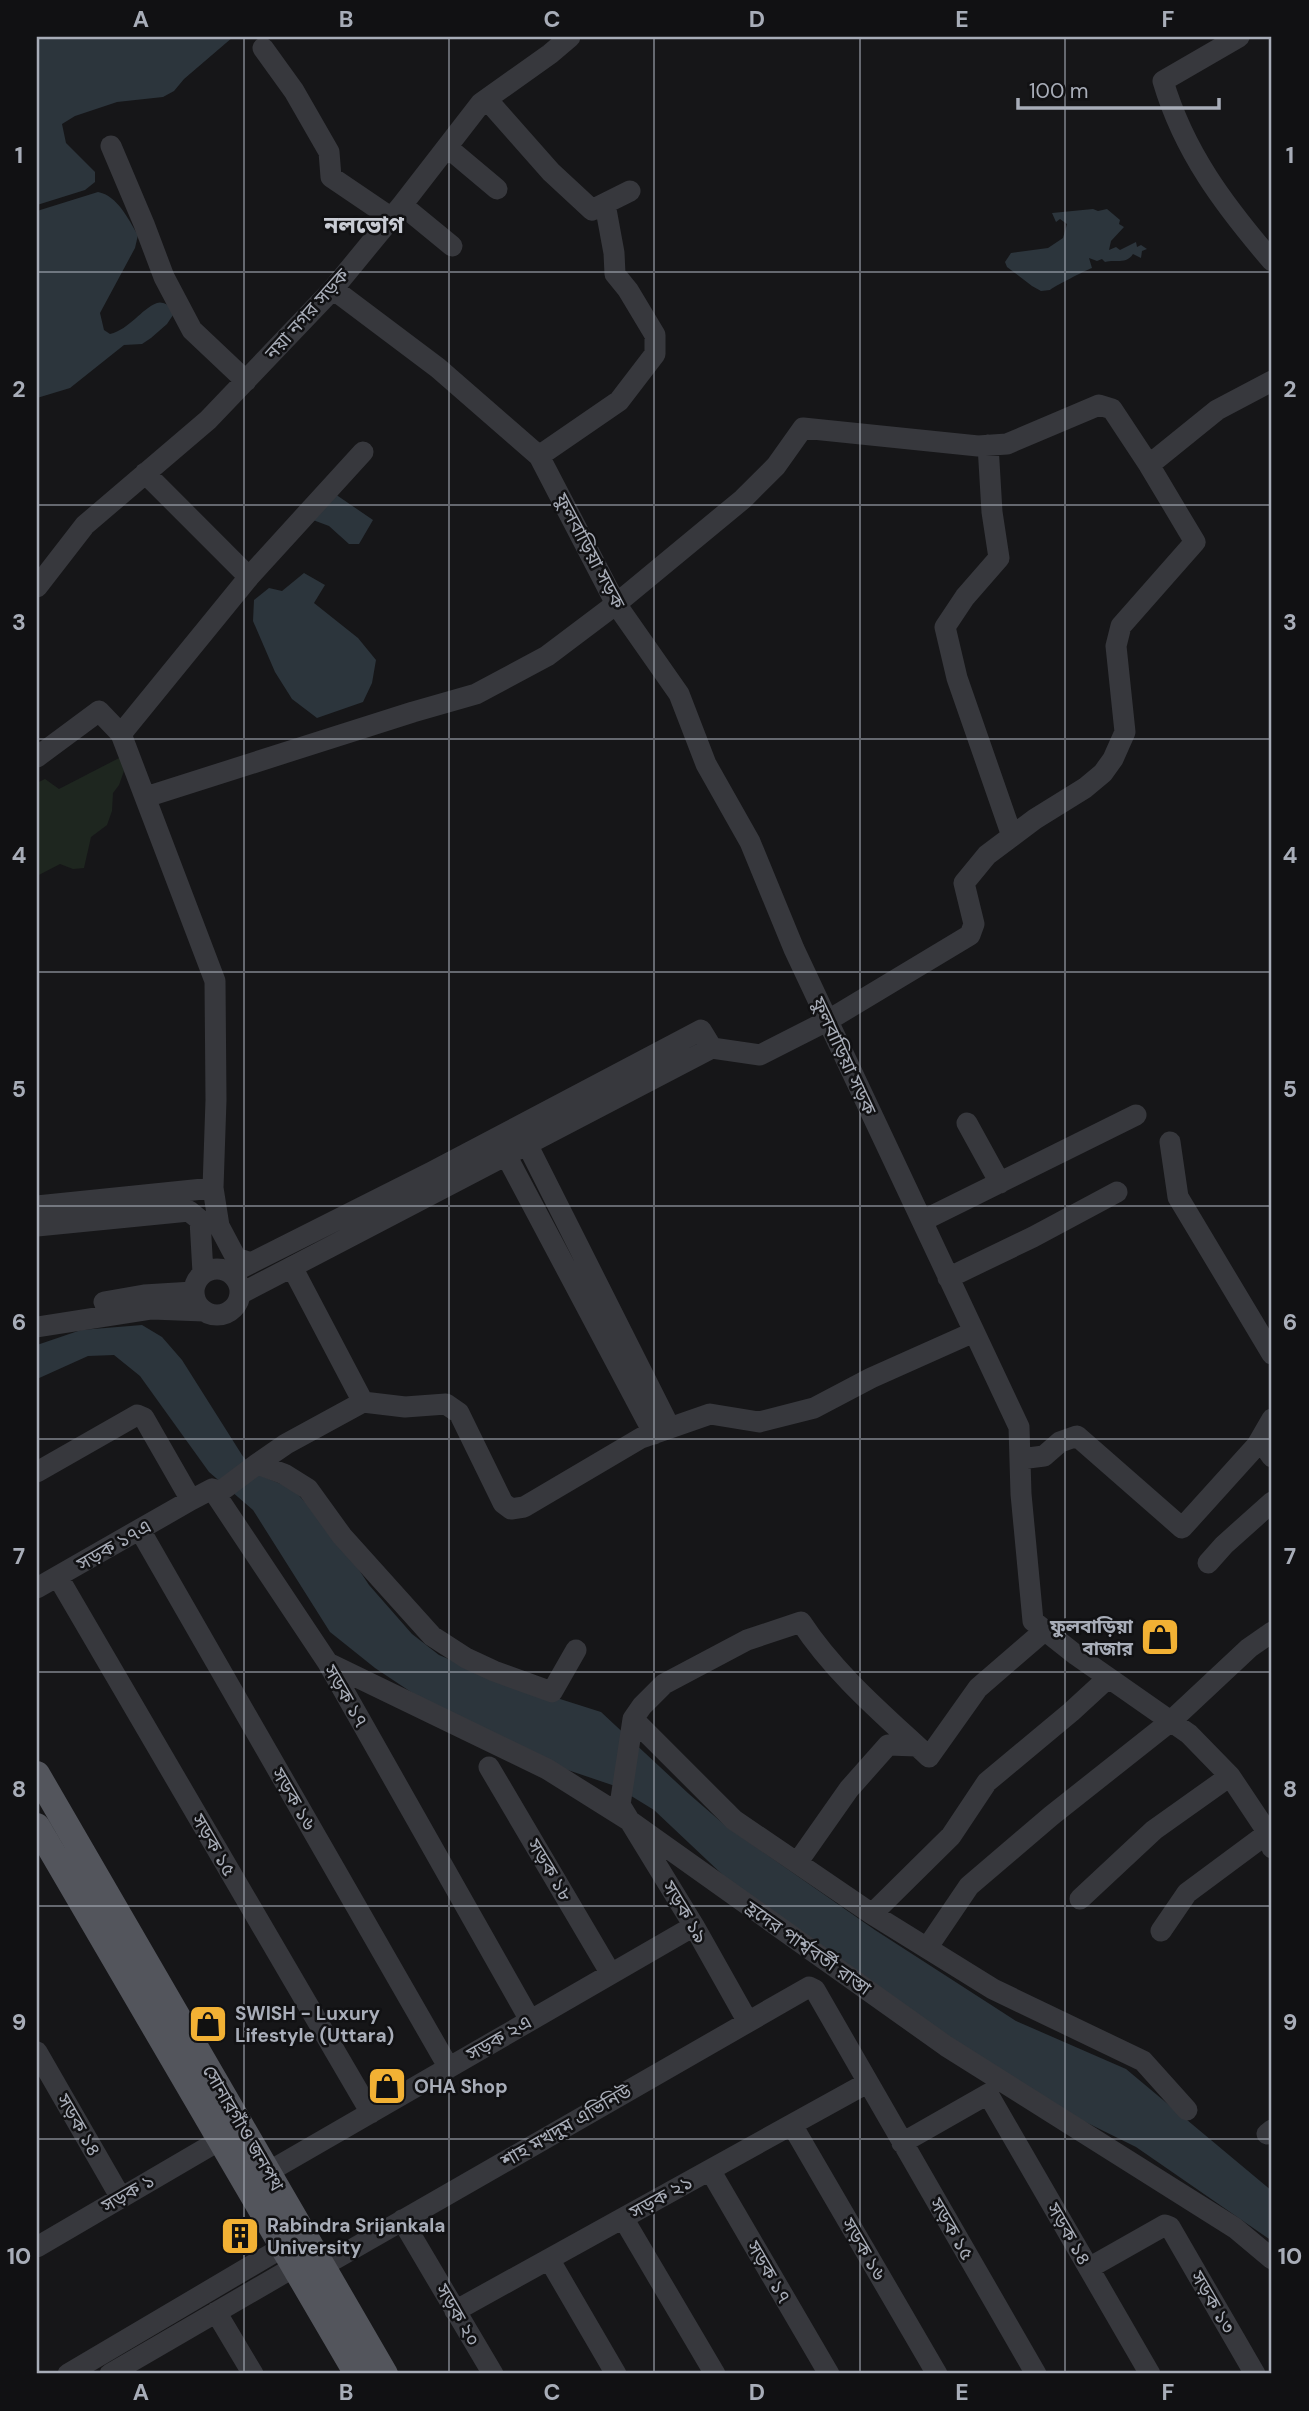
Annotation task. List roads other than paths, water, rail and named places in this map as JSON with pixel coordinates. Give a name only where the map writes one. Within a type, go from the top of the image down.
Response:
[{"type":"main road","name":"সোনারগাঁও জনপথ","points":[[38,1777],[268,2172],[357,2374]]},
{"type":"main road","name":"সোনারগাঁও জনপথ","points":[[37,1826],[220,2140],[304,2254],[385,2374]]},
{"type":"street","name":"নয়া নগর সড়ক","points":[[37,587],[85,525],[208,420],[332,289],[481,103],[570,37]]},
{"type":"street","points":[[1239,37],[1163,81],[1173,116],[1200,167],[1239,222],[1272,261]]},
{"type":"street","points":[[263,48],[294,91],[329,152],[331,177],[396,211],[452,246]]},
{"type":"street","points":[[490,103],[551,173],[592,210],[630,191]]},
{"type":"street","points":[[111,146],[145,224],[163,277],[192,330],[246,381]]},
{"type":"street","points":[[447,147],[497,189]]},
{"type":"street","points":[[539,456],[619,401],[655,354],[655,335],[615,274],[605,204]]},
{"type":"street","name":"ফুলবাড়িয়া সড়ক","points":[[332,289],[438,368],[539,456],[616,604],[678,694],[706,764],[750,842],[827,1021],[1019,1427],[1033,1621],[1044,1631]]},
{"type":"street","points":[[1149,465],[1217,410],[1272,381]]},
{"type":"street","points":[[146,797],[476,694],[547,656],[616,604],[743,499],[776,466],[803,428],[988,445],[1007,444],[1099,405],[1112,409],[1195,542],[1121,626],[1116,646],[1125,732],[1113,759],[1103,773],[1085,789],[987,855],[964,883],[974,923],[970,935],[827,1021],[761,1055],[712,1048],[240,1294]]},
{"type":"street","points":[[988,445],[992,512],[999,558],[965,597],[945,627],[957,678],[1012,836]]},
{"type":"street","points":[[121,734],[249,577],[363,452]]},
{"type":"street","points":[[145,473],[249,577]]},
{"type":"street","points":[[37,757],[99,711],[121,734],[215,981],[216,1100],[213,1188],[219,1226],[236,1258],[251,1263]]},
{"type":"street","points":[[231,1273],[432,1172],[701,1030],[712,1048]]},
{"type":"street","points":[[922,1221],[1136,1115]]},
{"type":"street","points":[[967,1123],[1000,1182]]},
{"type":"street","points":[[1170,1142],[1178,1197],[1272,1354]]},
{"type":"street","points":[[527,1144],[662,1431]]},
{"type":"street","points":[[506,1155],[662,1431]]},
{"type":"street","points":[[37,1206],[213,1188]]},
{"type":"street","points":[[948,1278],[1034,1237],[1117,1192]]},
{"type":"street","points":[[37,1226],[190,1211],[200,1220],[203,1273]]},
{"type":"street","points":[[292,1267],[363,1402]]},
{"type":"street","points":[[37,1327],[152,1309],[227,1313],[238,1302],[240,1294],[240,1286],[231,1273],[217,1268],[203,1273],[194,1285],[195,1300],[204,1311]]},
{"type":"street","points":[[37,1313],[144,1295],[194,1292]]},
{"type":"street","points":[[37,1472],[137,1415],[144,1418],[191,1500],[216,1490],[285,1444],[363,1402],[405,1407],[446,1405],[459,1413],[502,1503],[511,1510],[524,1507],[642,1438],[710,1414],[759,1422],[814,1408],[871,1378],[974,1332]]},
{"type":"street","points":[[1020,1459],[1044,1456],[1060,1442],[1077,1436],[1182,1528],[1264,1451],[1272,1419]]},
{"type":"street","points":[[256,1464],[284,1474],[308,1489],[342,1536],[408,1611],[432,1636],[466,1658],[552,1692],[576,1650]]},
{"type":"street","name":"সড়ক ১৭","points":[[216,1490],[328,1663],[530,2020]]},
{"type":"street","name":"সড়ক ১৭এ","points":[[37,1588],[191,1500]]},
{"type":"street","points":[[1208,1563],[1272,1502]]},
{"type":"street","name":"সড়ক ১৬","points":[[140,1530],[449,2068]]},
{"type":"street","name":"সড়ক ১৫","points":[[58,1577],[371,2113]]},
{"type":"street","points":[[625,1813],[633,1719],[642,1706],[664,1684],[747,1640],[801,1622],[860,1692],[929,1757],[978,1688],[1044,1631],[1189,1734],[1230,1776],[1270,1840],[1187,1893],[1161,1931]]},
{"type":"street","points":[[927,1948],[969,1886],[1051,1816],[1171,1721],[1249,1647],[1272,1632]]},
{"type":"street","name":"হ্রদের পার্শ্ববর্তী রাস্তা","points":[[328,1663],[547,1769],[625,1813],[946,2046],[1235,2228],[1272,2259]]},
{"type":"street","points":[[872,1914],[951,1836],[987,1782],[1108,1678]]},
{"type":"street","points":[[633,1719],[734,1820],[872,1914],[993,1989],[1143,2061],[1187,2109]]},
{"type":"street","points":[[797,1863],[849,1789],[888,1745],[917,1746]]},
{"type":"street","name":"সড়ক ১৮","points":[[489,1767],[611,1974]]},
{"type":"street","points":[[1080,1899],[1154,1830],[1230,1776]]},
{"type":"street","name":"সড়ক ১৯","points":[[625,1813],[694,1926],[748,2022]]},
{"type":"street","name":"সড়ক ২এ","points":[[268,2172],[694,1926]]},
{"type":"street","name":"সড়ক ১৫","points":[[809,1987],[815,1990],[1036,2374]]},
{"type":"street","name":"শাহ মখদুম এভিনিউ","points":[[74,2373],[304,2254],[402,2220],[809,1987]]},
{"type":"street","name":"সড়ক ১৪","points":[[37,2052],[121,2197]]},
{"type":"street","name":"সড়ক ২১","points":[[456,2311],[867,2083]]},
{"type":"street","name":"সড়ক ১৪","points":[[902,2143],[988,2094],[1150,2374]]},
{"type":"street","name":"সড়ক ১৬","points":[[792,2125],[937,2374]]},
{"type":"street","name":"সড়ক ১","points":[[38,2243],[220,2140]]},
{"type":"street","name":"সড়ক ১৭","points":[[710,2170],[829,2374]]},
{"type":"street","points":[[623,2218],[715,2374]]},
{"type":"street","name":"সড়ক ২০","points":[[402,2220],[493,2374]]},
{"type":"street","name":"সড়ক ১৩","points":[[1089,2268],[1165,2225],[1171,2229],[1255,2374]]},
{"type":"street","name":"শাহ মখদুম এভিনিউ","points":[[123,2371],[304,2254]]},
{"type":"street","points":[[549,2259],[616,2374]]},
{"type":"street","points":[[216,2312],[253,2374]]},
{"type":"place","name":"ফুলবাড়িয়া বাজার","points":[[1160,1637]]},
{"type":"place","name":"SWISH - Luxury Lifestyle (Uttara)","points":[[208,2024]]},
{"type":"place","name":"OHA Shop","points":[[387,2086]]},
{"type":"place","name":"Rabindra Srijankala University","points":[[240,2236]]},
{"type":"district","name":"নলভোগ","points":[[364,225]]}]
